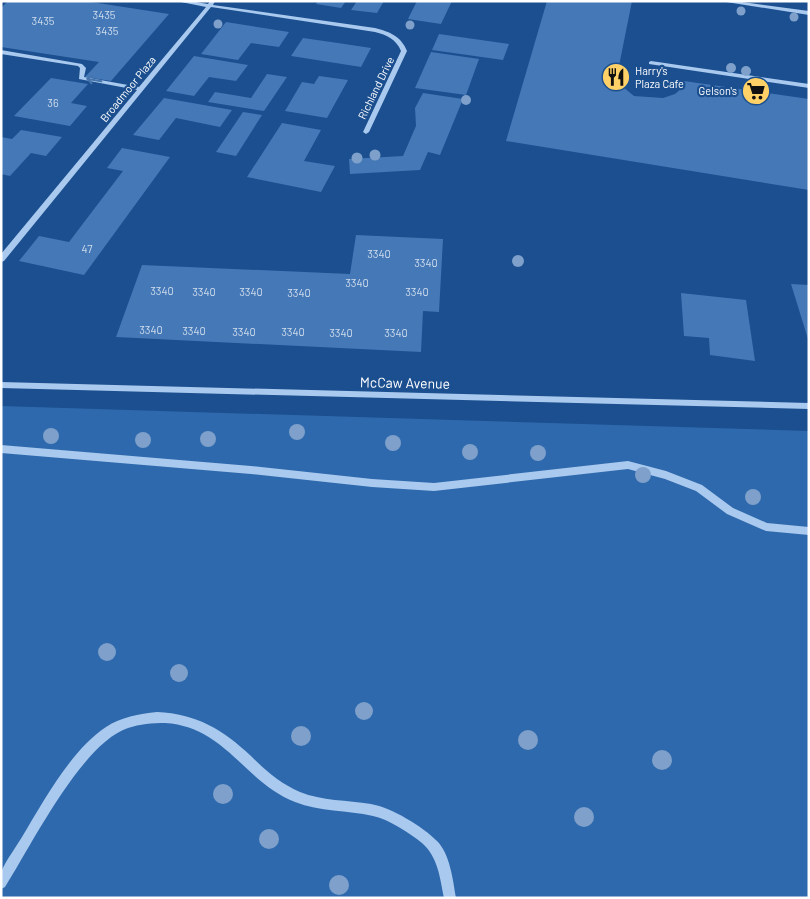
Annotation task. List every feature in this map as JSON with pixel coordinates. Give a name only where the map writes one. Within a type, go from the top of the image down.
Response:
[{"type":"street","name":"Richland Drive","points":[[178,1],[211,4],[375,30],[384,32],[398,40],[404,51],[366,132]]},
{"type":"street","points":[[722,1],[809,13]]},
{"type":"street","name":"Broadmoor Plaza","points":[[1,259],[211,4]]},
{"type":"street","points":[[1,52],[80,65],[83,68],[81,78],[142,89]]},
{"type":"street","points":[[651,63],[809,86]]},
{"type":"street","name":"McCaw Avenue","points":[[1,386],[809,406]]},
{"type":"street","points":[[1,449],[250,470],[372,484],[434,487],[628,465],[666,475],[699,488],[730,511],[766,527],[809,531]]},
{"type":"street","points":[[1,883],[73,770],[94,745],[110,730],[134,721],[156,717],[178,718],[213,731],[264,779],[297,797],[376,811],[402,823],[436,849],[446,877],[450,898]]},
{"type":"shaded area","points":[[1,406],[809,431],[809,898],[1,898]]},
{"type":"building","points":[[8,1],[85,1],[169,14],[111,81],[85,77],[99,62],[1,47],[1,8]]},
{"type":"building","points":[[318,1],[346,1],[341,8],[316,4]]},
{"type":"building","points":[[357,1],[384,1],[377,13],[351,10]]},
{"type":"building","points":[[417,1],[452,1],[441,24],[408,19]]},
{"type":"building","points":[[547,1],[632,1],[616,81],[634,96],[663,98],[675,94],[682,88],[684,81],[809,99],[809,190],[506,141]]},
{"type":"building","points":[[226,22],[289,32],[279,47],[251,43],[238,60],[201,54]]},
{"type":"building","points":[[439,34],[509,44],[503,60],[432,50]]},
{"type":"building","points":[[303,38],[371,48],[361,67],[291,56]]},
{"type":"building","points":[[431,52],[479,59],[466,95],[415,88]]},
{"type":"building","points":[[194,56],[248,65],[236,81],[209,77],[194,96],[166,91]]},
{"type":"building","points":[[267,74],[287,77],[264,111],[208,102],[215,92],[251,98]]},
{"type":"building","points":[[319,76],[348,80],[327,118],[285,111],[302,82],[314,84]]},
{"type":"building","points":[[51,78],[88,84],[71,103],[87,106],[70,126],[14,116]]},
{"type":"building","points":[[423,93],[463,99],[440,155],[428,152],[420,170],[350,174],[349,159],[403,156],[416,126],[415,108]]},
{"type":"building","points":[[164,98],[232,110],[220,127],[176,118],[159,140],[133,135]]},
{"type":"building","points":[[243,112],[262,115],[236,156],[216,152]]},
{"type":"building","points":[[282,123],[321,130],[304,161],[335,166],[321,192],[247,177]]},
{"type":"building","points":[[21,130],[62,137],[46,156],[31,153],[10,176],[1,174],[1,137],[12,139]]},
{"type":"building","points":[[122,148],[170,157],[84,275],[19,261],[39,236],[69,242],[123,171],[107,168]]},
{"type":"building","points":[[356,235],[443,239],[439,312],[423,311],[421,352],[116,337],[142,265],[350,274]]},
{"type":"building","points":[[791,284],[809,285],[809,339],[808,339]]},
{"type":"building","points":[[681,293],[746,300],[755,361],[710,355],[709,338],[684,336]]},
{"type":"place","name":"Harry's Plaza Cafe","points":[[616,77]]},
{"type":"place","name":"Gelson's","points":[[756,91]]}]
